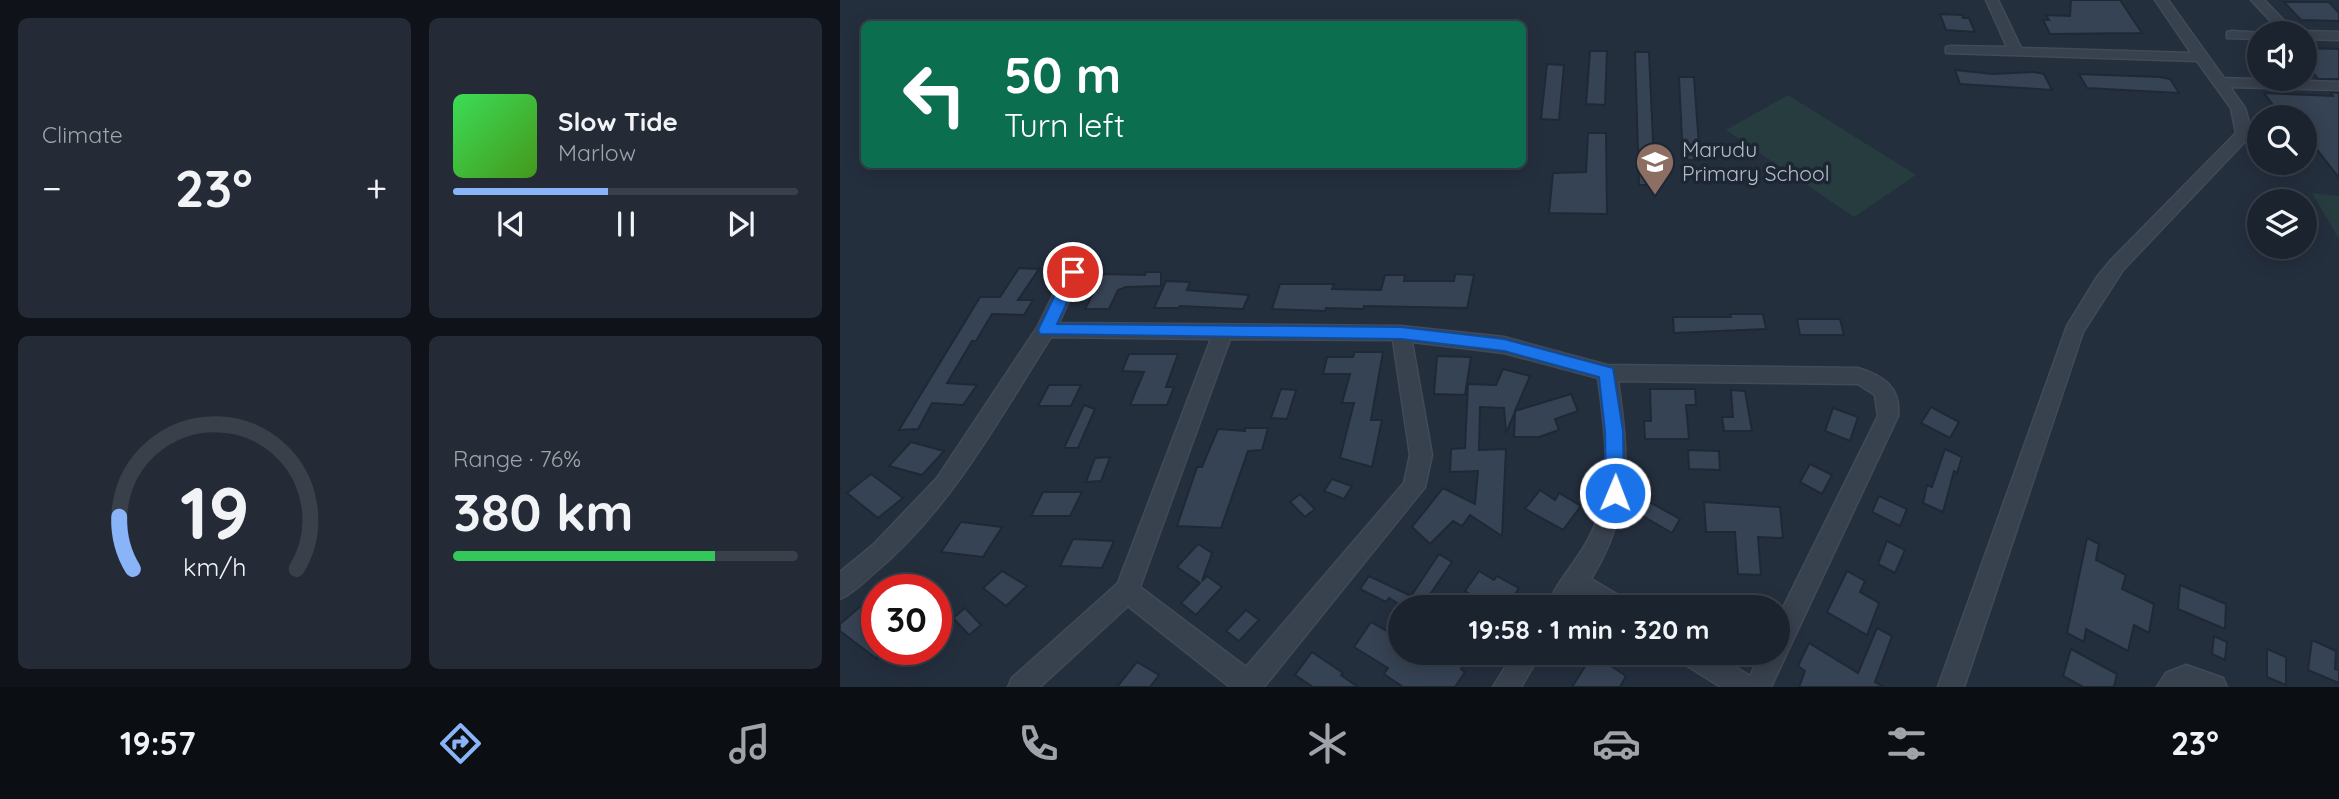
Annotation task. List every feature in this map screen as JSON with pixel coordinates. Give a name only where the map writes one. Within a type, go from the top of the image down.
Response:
[{"type":"street","points":[[1992,0],[2016,52]]},
{"type":"street","points":[[1951,687],[2074,331],[2103,282],[2117,265],[2244,134],[2242,118],[2161,0]]},
{"type":"street","points":[[2257,0],[2277,21]]},
{"type":"street","points":[[2232,35],[2247,34]]},
{"type":"street","points":[[2317,35],[2339,36]]},
{"type":"street","points":[[1951,50],[2202,57]]},
{"type":"street","points":[[2219,82],[2339,86]]},
{"type":"street","points":[[840,587],[881,553],[945,485],[1046,330],[1073,272]]},
{"type":"street","points":[[1046,330],[1401,333],[1504,345],[1607,373],[1858,376],[1875,383],[1885,391],[1889,403],[1888,416],[1790,620]]},
{"type":"street","points":[[1021,687],[1127,591],[1223,331]]},
{"type":"street","points":[[1127,591],[1250,686],[1414,487],[1421,455],[1401,333]]},
{"type":"street","points":[[1567,595],[1599,542],[1615,493],[1614,431],[1607,373]]},
{"type":"street","points":[[1575,582],[1596,595]]},
{"type":"street","points":[[1506,687],[1521,665]]},
{"type":"street","points":[[1709,665],[1745,687]]},
{"type":"street","points":[[1758,687],[1768,665]]},
{"type":"street","points":[[2170,687],[2183,677],[2194,678],[2214,687]]},
{"type":"green space","points":[[1788,95],[1916,175],[1854,217],[1726,130]]},
{"type":"green space","points":[[2317,194],[2339,196],[2339,239],[2317,202]]},
{"type":"building","points":[[2071,0],[2120,0],[2142,33],[2050,34],[2043,20],[2049,20],[2046,15],[2070,16]]},
{"type":"building","points":[[2284,2],[2329,2],[2339,13],[2339,21],[2301,20]]},
{"type":"building","points":[[1940,14],[1969,18],[1975,32],[1946,30]]},
{"type":"building","points":[[2317,48],[2339,49],[2339,79],[2318,79]]},
{"type":"building","points":[[1590,51],[1607,51],[1605,105],[1586,104]]},
{"type":"building","points":[[1635,52],[1649,52],[1655,185],[1639,185]]},
{"type":"building","points":[[1547,64],[1564,65],[1559,120],[1541,119]]},
{"type":"building","points":[[1955,70],[1993,74],[2035,72],[2044,74],[2052,90],[1960,84]]},
{"type":"building","points":[[2079,74],[2160,77],[2170,79],[2179,93],[2087,88]]},
{"type":"building","points":[[1679,77],[1694,77],[1700,160],[1683,160]]},
{"type":"building","points":[[2330,92],[2339,93],[2339,178],[2317,150],[2317,105],[2273,105],[2264,93],[2333,96]]},
{"type":"building","points":[[1588,133],[1606,133],[1607,214],[1549,213],[1553,173],[1586,172]]},
{"type":"building","points":[[1019,268],[1039,269],[1018,300],[1033,300],[1024,315],[992,314],[976,341],[972,341],[947,383],[977,385],[963,405],[932,403],[918,429],[899,430],[980,297],[1000,297]]},
{"type":"building","points":[[1146,272],[1161,272],[1161,286],[1126,287],[1118,290],[1109,309],[1085,309],[1103,274],[1145,275]]},
{"type":"building","points":[[1455,274],[1474,275],[1467,308],[1364,306],[1363,309],[1326,308],[1325,311],[1272,309],[1280,284],[1334,284],[1332,289],[1381,290],[1385,275],[1405,275],[1404,281],[1454,281]]},
{"type":"building","points":[[1166,281],[1190,282],[1187,290],[1249,295],[1243,309],[1180,306],[1154,308]]},
{"type":"building","points":[[1730,314],[1763,314],[1766,329],[1674,333],[1673,317],[1731,317]]},
{"type":"building","points":[[1797,319],[1840,319],[1844,335],[1800,335]]},
{"type":"building","points":[[1355,352],[1383,352],[1371,420],[1382,420],[1372,467],[1340,458],[1354,403],[1342,403],[1350,374],[1323,374],[1327,357],[1353,357]]},
{"type":"building","points":[[1129,354],[1178,354],[1166,387],[1174,387],[1167,405],[1130,405],[1144,372],[1122,371]]},
{"type":"building","points":[[1437,356],[1471,357],[1465,395],[1434,394]]},
{"type":"building","points":[[1503,369],[1530,376],[1515,411],[1571,394],[1578,411],[1555,419],[1559,430],[1539,437],[1514,437],[1515,412],[1506,433],[1504,408],[1480,407],[1479,450],[1506,449],[1502,536],[1470,515],[1462,526],[1453,521],[1430,544],[1412,527],[1443,488],[1475,504],[1478,471],[1450,472],[1451,449],[1465,448],[1468,384],[1496,385]]},
{"type":"building","points":[[1049,385],[1081,385],[1071,406],[1038,406]]},
{"type":"building","points":[[1281,389],[1296,390],[1287,419],[1271,418]]},
{"type":"building","points":[[1650,389],[1695,389],[1696,405],[1686,405],[1689,439],[1645,439],[1644,421],[1651,421]]},
{"type":"building","points":[[1731,390],[1745,391],[1752,431],[1724,431],[1722,417],[1733,417]]},
{"type":"building","points":[[1084,405],[1095,409],[1078,448],[1064,448]]},
{"type":"building","points":[[1931,407],[1959,422],[1950,438],[1921,423]]},
{"type":"building","points":[[1833,408],[1858,417],[1850,441],[1825,431]]},
{"type":"building","points":[[1245,428],[1268,428],[1262,450],[1248,451],[1221,528],[1177,526],[1197,467],[1202,467],[1218,429],[1245,431]]},
{"type":"building","points":[[911,442],[944,451],[922,475],[889,466]]},
{"type":"building","points":[[1945,449],[1962,457],[1957,473],[1954,471],[1943,512],[1923,503],[1927,485],[1932,487]]},
{"type":"building","points":[[1688,450],[1719,451],[1720,470],[1689,469]]},
{"type":"building","points":[[1110,457],[1101,481],[1086,482],[1095,458]]},
{"type":"building","points":[[1810,464],[1832,475],[1822,494],[1800,482]]},
{"type":"building","points":[[871,474],[903,498],[878,518],[847,493]]},
{"type":"building","points":[[1332,479],[1352,486],[1344,499],[1324,491]]},
{"type":"building","points":[[1540,490],[1555,500],[1559,493],[1581,506],[1563,530],[1525,509]]},
{"type":"building","points":[[1043,492],[1082,492],[1070,516],[1031,516]]},
{"type":"building","points":[[1300,494],[1315,509],[1305,517],[1290,502]]},
{"type":"building","points":[[1879,496],[1907,509],[1900,526],[1872,512]]},
{"type":"building","points":[[1644,499],[1680,519],[1672,533],[1636,512]]},
{"type":"building","points":[[1704,502],[1780,507],[1783,538],[1758,537],[1761,575],[1738,574],[1735,532],[1706,532]]},
{"type":"building","points":[[961,522],[1002,527],[983,557],[941,552]]},
{"type":"building","points":[[2087,538],[2099,544],[2096,560],[2126,575],[2122,589],[2154,604],[2149,633],[2134,625],[2128,651],[2086,629],[2084,642],[2067,633]]},
{"type":"building","points":[[1073,539],[1114,541],[1102,568],[1060,566]]},
{"type":"building","points":[[1887,541],[1905,550],[1895,573],[1878,564]]},
{"type":"building","points":[[1198,544],[1212,553],[1202,581],[1207,576],[1222,587],[1196,615],[1181,603],[1200,583],[1177,567]]},
{"type":"building","points":[[1439,554],[1452,562],[1430,595],[1412,595]]},
{"type":"building","points":[[1002,571],[1027,586],[1006,606],[983,588]]},
{"type":"building","points":[[1479,571],[1494,580],[1497,576],[1519,588],[1515,595],[1471,595],[1465,591]]},
{"type":"building","points":[[1847,571],[1865,581],[1860,592],[1879,603],[1867,635],[1827,612]]},
{"type":"building","points":[[1369,576],[1409,595],[1388,595],[1386,602],[1360,589]]},
{"type":"building","points":[[2180,585],[2226,604],[2225,629],[2178,609]]},
{"type":"building","points":[[861,606],[861,647],[840,631],[840,624]]},
{"type":"building","points":[[965,608],[981,625],[969,635],[953,618]]},
{"type":"building","points":[[1246,610],[1259,620],[1239,641],[1226,631]]},
{"type":"building","points":[[1371,622],[1388,632],[1388,665],[1464,665],[1461,669],[1465,672],[1455,687],[1403,687],[1384,674],[1388,668],[1354,647]]},
{"type":"building","points":[[1877,628],[1892,636],[1875,682],[1884,687],[1799,687],[1805,671],[1798,666],[1809,643],[1858,673]]},
{"type":"building","points":[[2214,636],[2227,642],[2225,660],[2212,654]]},
{"type":"building","points":[[2312,640],[2336,651],[2335,669],[2339,670],[2339,683],[2308,670]]},
{"type":"building","points":[[2071,649],[2117,674],[2114,687],[2083,687],[2063,676]]},
{"type":"building","points":[[2267,649],[2286,657],[2286,685],[2267,677]]},
{"type":"building","points":[[1312,652],[1358,687],[1313,687],[1295,675]]},
{"type":"building","points":[[1137,662],[1159,675],[1150,687],[1117,687]]},
{"type":"building","points":[[1586,665],[1610,665],[1626,676],[1620,687],[1572,687]]},
{"type":"place","name":"Marudu Primary School","points":[[1655,196]]},
{"type":"route","points":[[1073,272],[1046,330],[1401,333],[1504,345],[1607,373],[1614,431],[1615,493]]}]
